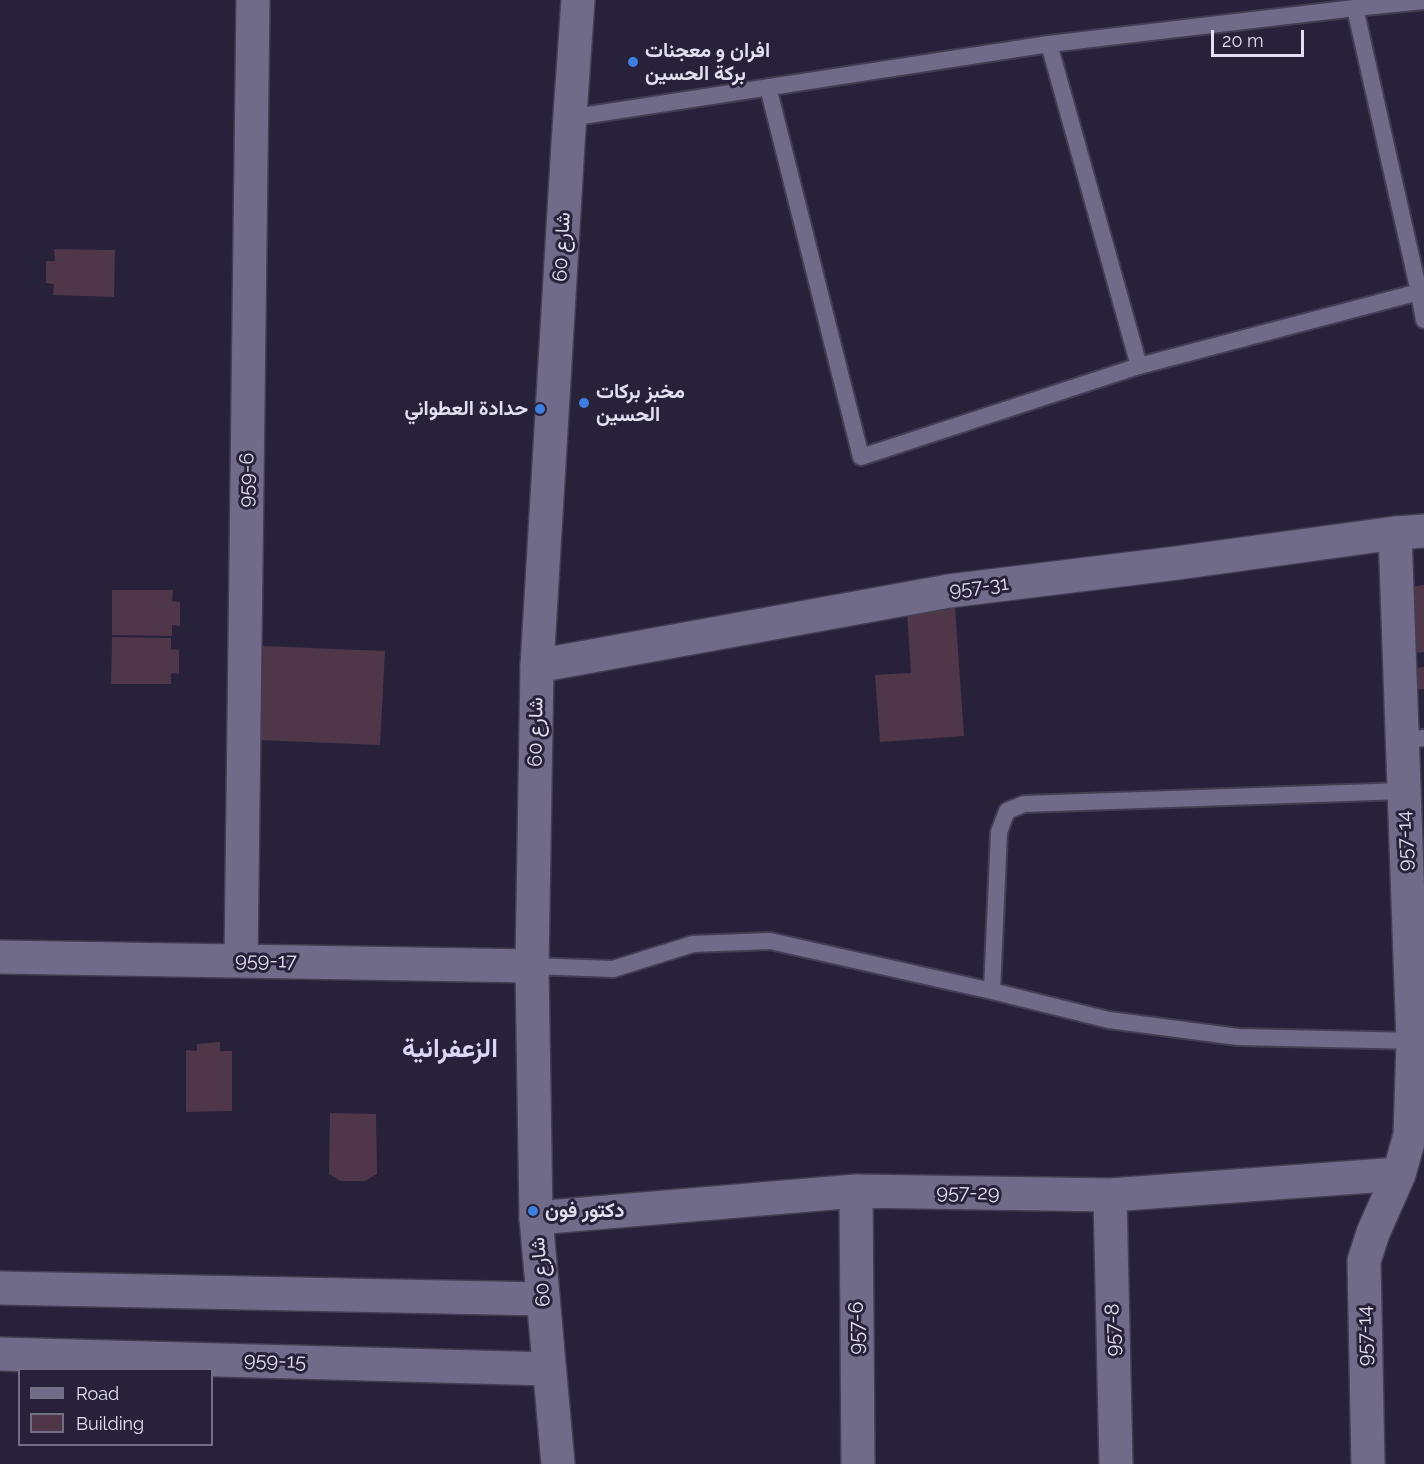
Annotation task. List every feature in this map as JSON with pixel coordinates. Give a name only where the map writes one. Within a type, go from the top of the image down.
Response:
[{"type":"street","name":"959-6","points":[[241,961],[253,0]]},
{"type":"street","name":"شارع 60","points":[[558,1464],[536,1218],[532,966],[537,666],[578,0]]},
{"type":"street","name":"957-31","points":[[537,666],[949,591],[1409,532]]},
{"type":"street","name":"957-14","points":[[1368,1464],[1364,1261],[1373,1233],[1400,1174],[1410,1135],[1418,1041],[1416,901],[1404,791],[1413,740],[1409,532]]},
{"type":"street","name":"959-17","points":[[0,957],[532,966]]},
{"type":"street","name":"957-29","points":[[536,1218],[856,1191],[1110,1195],[1400,1174]]},
{"type":"street","name":"957-6","points":[[856,1191],[858,1464]]},
{"type":"street","name":"957-8","points":[[1110,1195],[1116,1464]]},
{"type":"street","points":[[0,1288],[543,1299]]},
{"type":"street","name":"959-15","points":[[0,1354],[549,1369]]},
{"type":"lane","points":[[569,118],[1049,44],[1424,1]]},
{"type":"lane","points":[[1355,8],[1424,320]]},
{"type":"lane","points":[[1049,44],[1139,366]]},
{"type":"lane","points":[[768,87],[861,457],[1139,366],[1419,292]]},
{"type":"lane","points":[[992,991],[999,832],[1007,811],[1024,804],[1404,791]]},
{"type":"lane","points":[[532,966],[613,969],[693,944],[770,941],[1109,1020],[1238,1037],[1418,1041]]},
{"type":"building","points":[[54,249],[115,250],[114,297],[53,295],[54,284],[46,283],[46,261],[55,261]]},
{"type":"building","points":[[1424,585],[1424,652],[1413,653],[1408,618],[1416,616],[1411,587]]},
{"type":"building","points":[[112,590],[173,590],[172,601],[180,602],[180,626],[172,625],[172,636],[112,635]]},
{"type":"building","points":[[955,607],[964,736],[880,742],[875,675],[911,673],[907,611]]},
{"type":"building","points":[[112,637],[171,638],[171,649],[179,650],[179,674],[171,673],[171,684],[111,684]]},
{"type":"building","points":[[263,646],[385,651],[380,745],[259,740]]},
{"type":"building","points":[[1424,667],[1424,689],[1415,690],[1411,669]]},
{"type":"building","points":[[220,1042],[220,1051],[232,1051],[232,1111],[186,1112],[186,1050],[197,1051],[197,1044]]},
{"type":"building","points":[[330,1113],[376,1114],[377,1174],[365,1181],[341,1181],[329,1174]]},
{"type":"place","name":"افران و معجنات بركة الحسين","points":[[633,62]]},
{"type":"place","name":"مخبز بركات الحسين","points":[[584,403]]},
{"type":"place","name":"حدادة العطواني","points":[[540,409]]},
{"type":"place","name":"دكتور فون","points":[[533,1211]]},
{"type":"district","name":"الزعفرانية","points":[[450,1049]]}]
